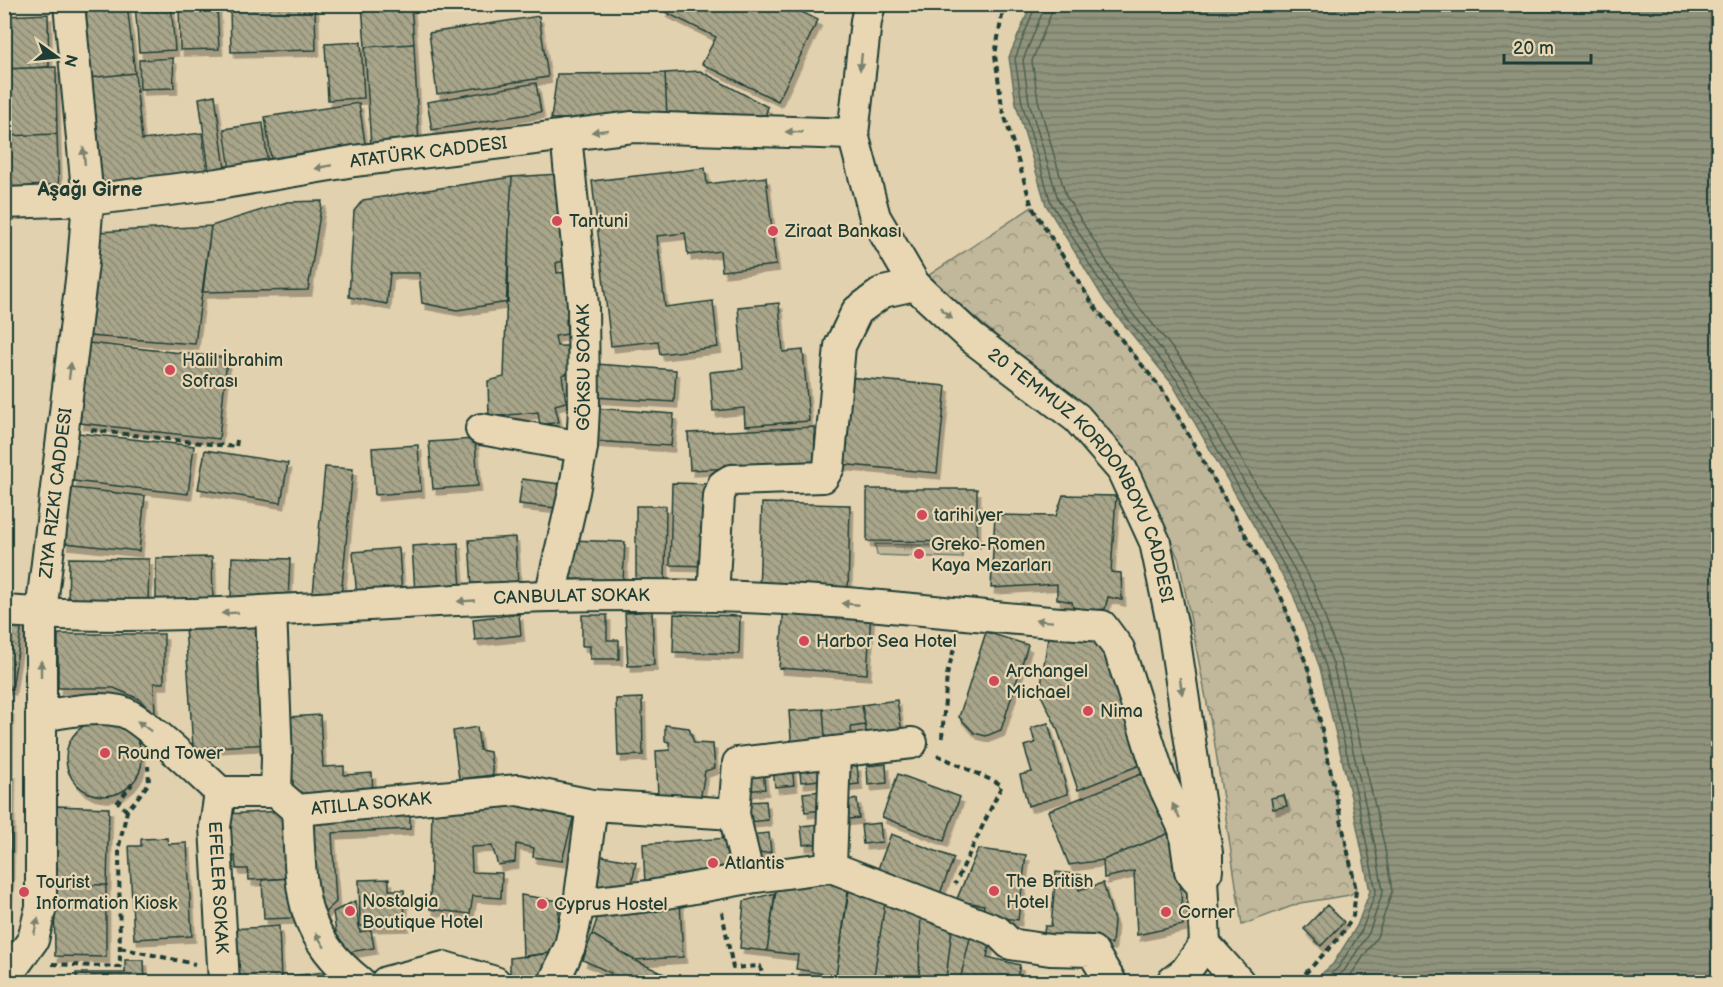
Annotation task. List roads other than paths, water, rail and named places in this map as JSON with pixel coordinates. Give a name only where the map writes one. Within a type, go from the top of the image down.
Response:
[{"type":"street","points":[[4,974],[14,966],[33,940],[41,907],[41,613],[88,200],[69,4]]},
{"type":"street","name":"20 TEMMUZ KORDONBOYU CADDESI","points":[[870,4],[853,134],[875,217],[915,285],[972,338],[1077,418],[1122,470],[1155,543],[1173,628],[1207,853],[1207,871],[1202,878],[1205,944]]},
{"type":"street","name":"ATATÜRK CADDESI","points":[[4,203],[88,200],[218,184],[354,160],[633,127],[853,134]]},
{"type":"street","name":"GÖKSU SOKAK","points":[[550,596],[582,447],[583,305],[566,135]]},
{"type":"street","points":[[713,596],[720,496],[723,484],[732,480],[823,477],[829,468],[840,346],[857,311],[883,292],[915,285]]},
{"type":"street","points":[[481,429],[582,447]]},
{"type":"street","name":"CANBULAT SOKAK","points":[[4,611],[180,616],[550,596],[713,596],[832,602],[1102,626],[1119,650],[1160,778],[1184,829],[1190,871],[1196,879],[1202,878]]},
{"type":"street","points":[[271,611],[277,758],[303,898],[311,924],[320,941],[340,967],[360,982]]},
{"type":"street","points":[[42,716],[85,710],[122,711],[145,726],[220,792]]},
{"type":"street","points":[[749,878],[734,814],[738,763],[912,743]]},
{"type":"street","points":[[831,867],[835,752]]},
{"type":"street","name":"ATILLA SOKAK","points":[[220,792],[286,801],[518,790],[592,805],[734,814]]},
{"type":"street","name":"EFELER SOKAK","points":[[220,792],[215,827],[224,976]]},
{"type":"street","points":[[554,982],[570,946],[579,904],[592,805]]},
{"type":"street","points":[[579,904],[650,896],[749,878],[831,867],[996,931],[1010,944],[1050,950],[1092,951],[1111,982]]},
{"type":"street","points":[[1172,982],[1185,972],[1205,944],[1239,982]]},
{"type":"street","points":[[386,982],[444,967],[495,982]]},
{"type":"water","points":[[1031,5],[1718,5],[1718,982],[1312,982],[1333,964],[1357,926],[1370,891],[1351,797],[1320,668],[1293,594],[1173,385],[1105,301],[1046,205],[1016,104],[1009,57]]},
{"type":"place","name":"Tantuni","points":[[557,221]]},
{"type":"place","name":"Ziraat Bankası","points":[[773,231]]},
{"type":"place","name":"Halil İbrahim Sofrası","points":[[170,370]]},
{"type":"place","name":"tarihi yer","points":[[922,515]]},
{"type":"place","name":"Greko-Romen Kaya Mezarları","points":[[919,554]]},
{"type":"place","name":"Harbor Sea Hotel","points":[[804,641]]},
{"type":"place","name":"Archangel Michael","points":[[994,681]]},
{"type":"place","name":"Nima","points":[[1088,711]]},
{"type":"place","name":"Round Tower","points":[[105,753]]},
{"type":"place","name":"Atlantis","points":[[713,863]]},
{"type":"place","name":"The British Hotel","points":[[994,891]]},
{"type":"place","name":"Tourist Information Kiosk","points":[[24,892]]},
{"type":"place","name":"Cyprus Hostel","points":[[542,904]]},
{"type":"place","name":"Nostalgia Boutique Hotel","points":[[350,911]]},
{"type":"place","name":"Corner","points":[[1166,912]]},
{"type":"district","name":"Aşağı Girne","points":[[90,190]]}]
